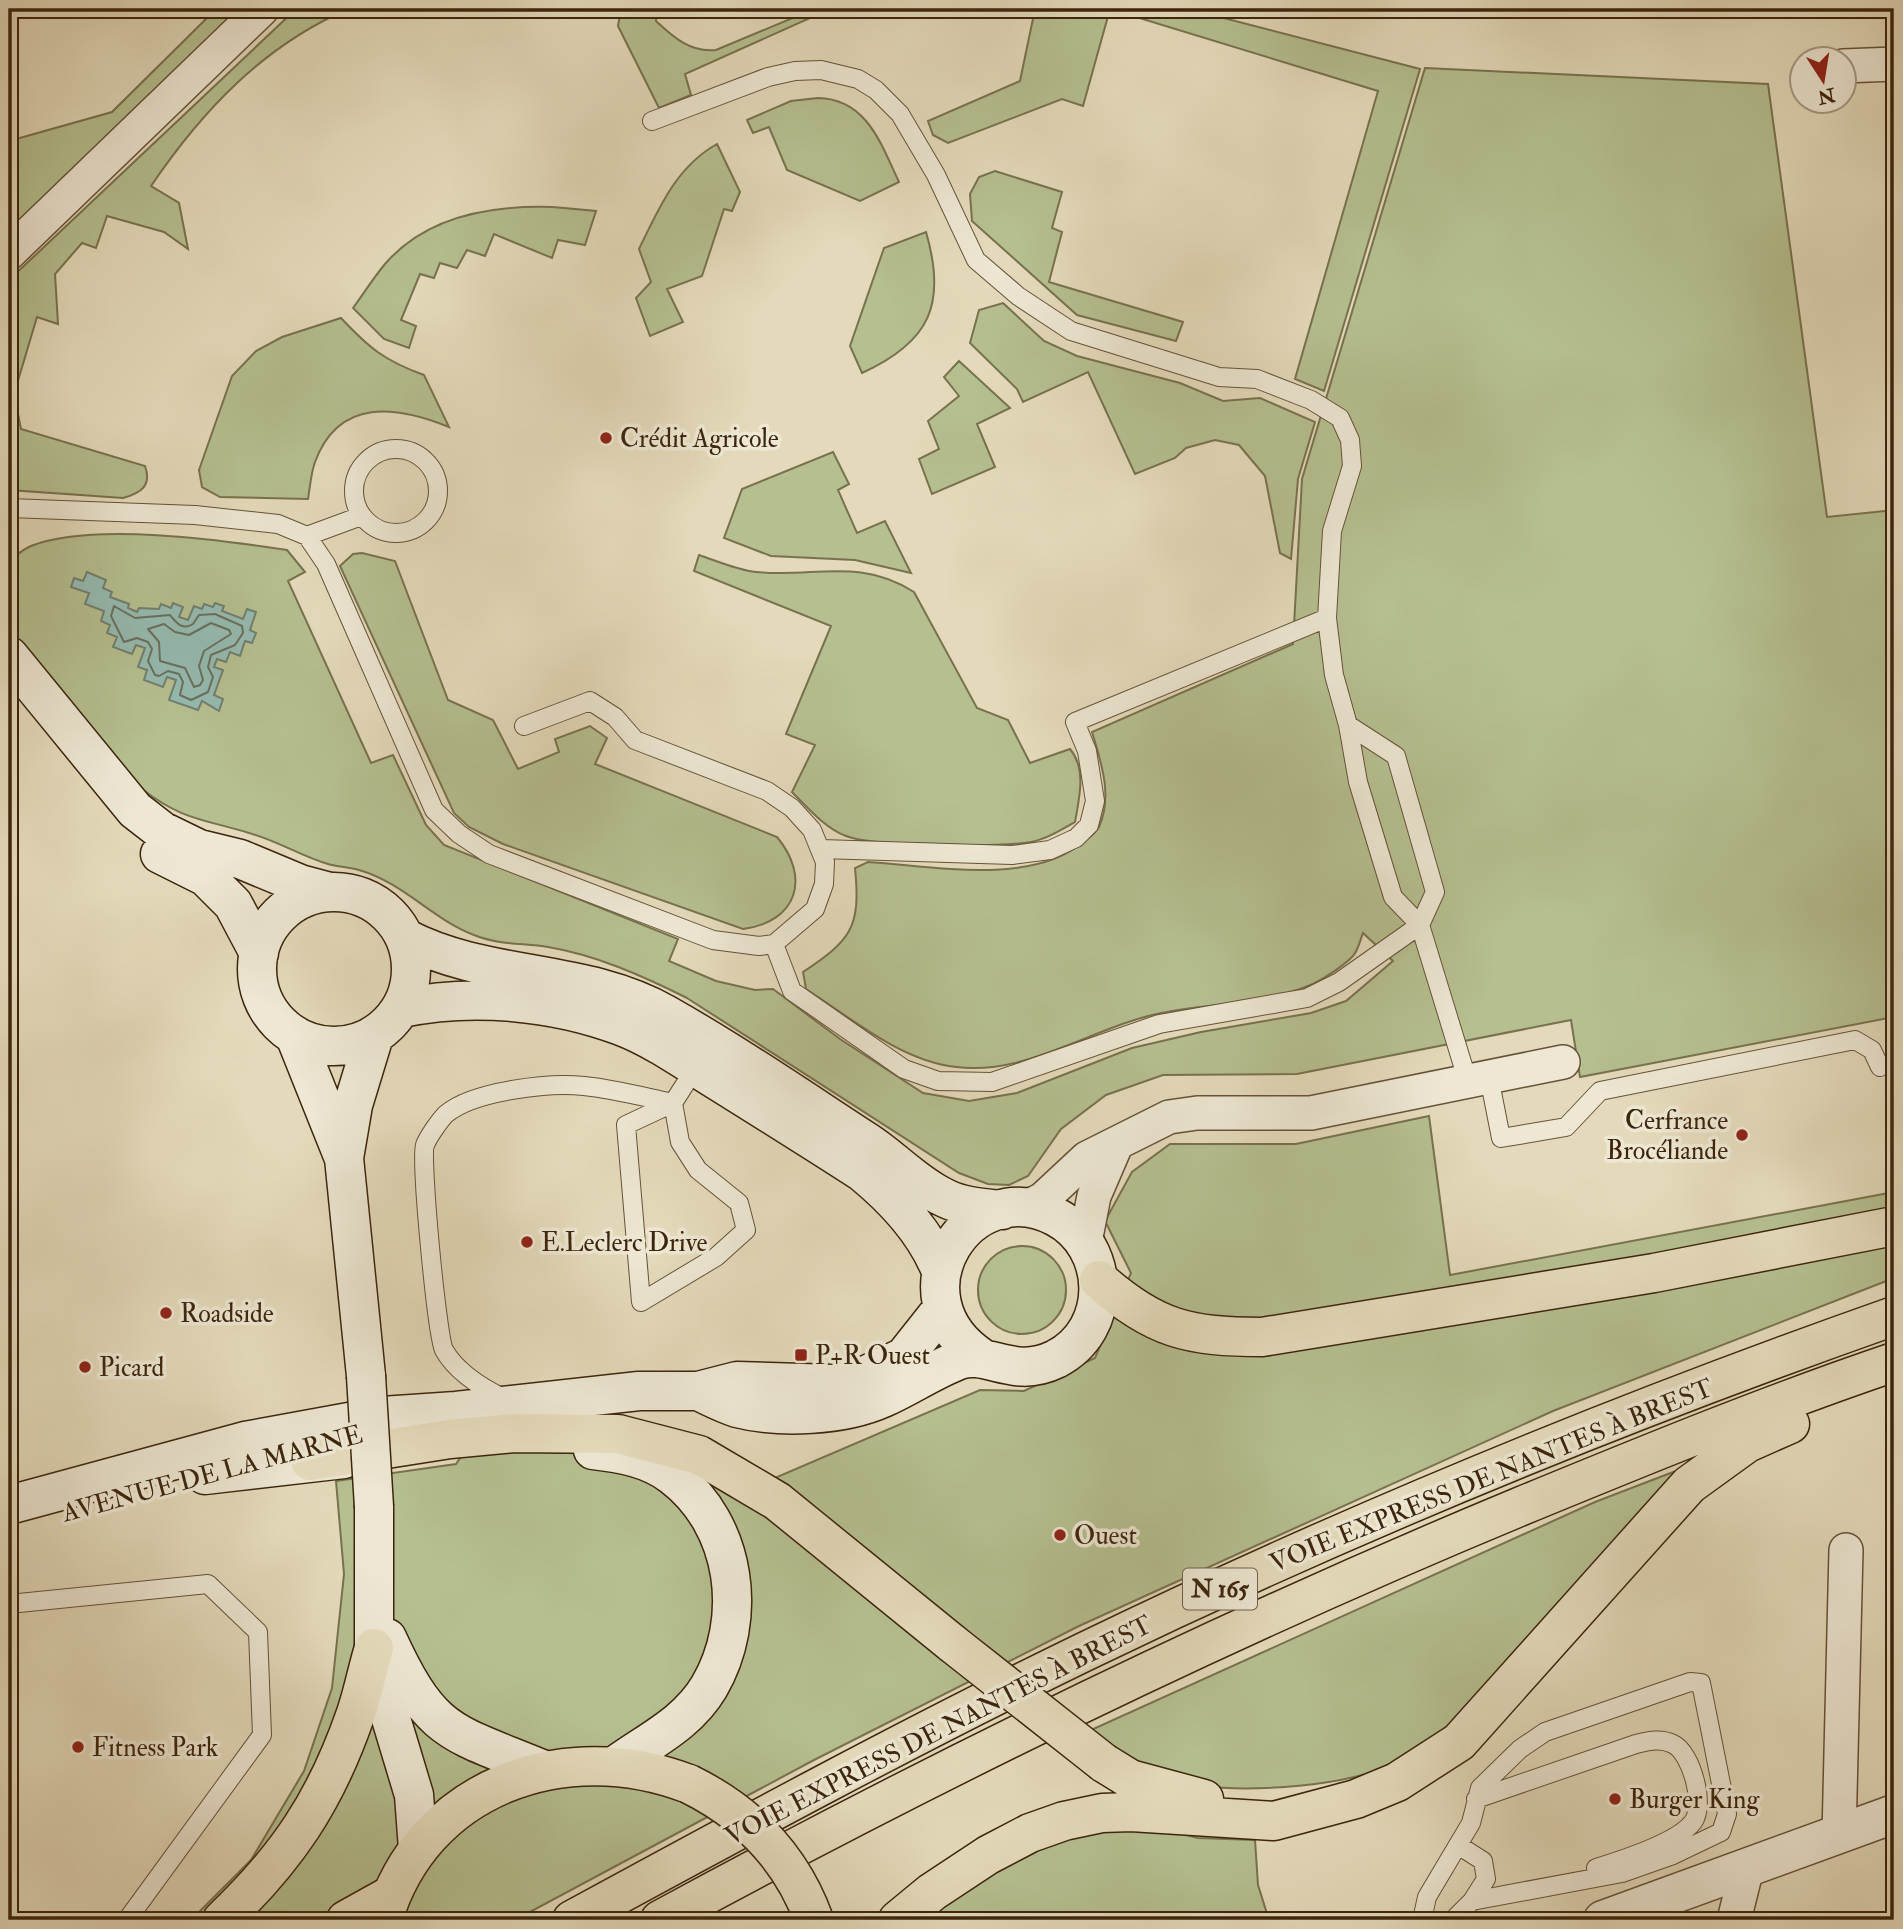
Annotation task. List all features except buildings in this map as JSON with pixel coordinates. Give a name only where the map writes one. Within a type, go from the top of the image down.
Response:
[{"type":"main road","points":[[9,656],[135,810],[162,831],[199,849],[240,859],[300,884],[353,895],[375,903],[393,918],[405,938],[412,973],[402,1008],[385,1028],[374,1036],[355,1044],[335,1047],[314,1044],[295,1036],[280,1024],[268,1008],[258,981],[259,953],[266,934],[277,918],[292,905],[310,896],[330,892]]},
{"type":"main road","points":[[9,696],[143,844],[206,877],[233,904],[259,953]]},
{"type":"main road","points":[[405,938],[427,950],[458,960],[590,985],[663,1013],[870,1144],[944,1198],[971,1207],[1014,1209],[1053,1215],[1085,1242],[1099,1280],[1096,1311],[1082,1339],[1070,1350],[1043,1364],[1027,1367],[1004,1366],[982,1358],[957,1338],[942,1309],[941,1271],[947,1254],[970,1226],[1014,1209]]},
{"type":"main road","points":[[402,1008],[454,999],[504,1002],[577,1013],[622,1027],[696,1067],[862,1172],[884,1190],[920,1230],[941,1271]]},
{"type":"main road","points":[[295,1036],[344,1158]]},
{"type":"main road","points":[[374,1036],[353,1105],[344,1158],[366,1376],[374,1507],[374,1648],[386,1702],[414,1795],[418,1849]]},
{"type":"main road","points":[[1099,1280],[1132,1308],[1169,1327],[1215,1337],[1262,1337],[1654,1273],[1894,1226]]},
{"type":"main road","name":"AVENUE DE LA MARNE","points":[[9,1527],[205,1475],[298,1444],[456,1411],[639,1391],[698,1391],[737,1381],[834,1384],[853,1381],[904,1357],[942,1309]]},
{"type":"main road","name":"VOIE EXPRESS DE NANTES À BREST","points":[[572,1920],[982,1702],[1230,1584],[1530,1455],[1894,1316]]},
{"type":"main road","name":"AVENUE DE LA MARNE","points":[[698,1391],[738,1408],[821,1415],[843,1412],[880,1400],[960,1360],[982,1358]]},
{"type":"main road","name":"VOIE EXPRESS DE NANTES À BREST","points":[[660,1920],[996,1744],[1269,1613],[1670,1445],[1894,1363]]},
{"type":"main road","points":[[898,1920],[932,1892],[988,1855],[1030,1833],[1064,1821],[1102,1813],[1131,1812],[1274,1821],[1356,1799],[1397,1782],[1459,1742],[1689,1485],[1718,1462],[1776,1429],[1894,1386]]},
{"type":"main road","name":"AVENUE DE LA MARNE","points":[[9,1505],[293,1430],[382,1416],[456,1411]]},
{"type":"main road","points":[[205,1475],[450,1439],[514,1433],[618,1434],[699,1455],[777,1502],[1104,1763],[1130,1779],[1193,1798],[1272,1804],[1356,1799]]},
{"type":"main road","points":[[310,1461],[513,1448],[572,1447],[634,1457],[673,1475],[706,1512],[729,1562],[733,1594],[728,1640],[709,1688],[694,1707],[677,1725],[616,1765]]},
{"type":"main road","points":[[375,1574],[387,1638],[409,1684],[430,1714],[463,1738],[544,1770]]},
{"type":"main road","points":[[222,1920],[278,1862],[302,1830],[344,1747],[374,1648]]},
{"type":"main road","points":[[346,1920],[387,1908],[398,1877],[418,1849],[440,1826],[478,1797],[521,1777],[544,1770],[567,1766],[616,1765],[665,1775],[689,1784],[732,1808],[768,1841],[796,1881],[814,1920]]},
{"type":"main road","points":[[1603,1920],[1894,1814]]},
{"type":"street","points":[[9,253],[262,9]]},
{"type":"street","points":[[1857,65],[1894,64]]},
{"type":"street","points":[[1014,1209],[1043,1199],[1087,1158],[1169,1117],[1197,1113],[1311,1113],[1563,1062]]},
{"type":"street","points":[[1085,1242],[1094,1196],[1116,1145]]},
{"type":"street","points":[[1839,1835],[1846,1550]]},
{"type":"street","points":[[1734,1920],[1748,1868]]},
{"type":"lane","points":[[652,121],[768,77],[795,71],[821,70],[858,79],[876,90],[900,114],[936,175],[975,260],[1018,296],[1071,331],[1219,377],[1257,379],[1311,400],[1340,418],[1350,440],[1352,466],[1332,531],[1327,618],[1334,676],[1348,725],[1358,782],[1393,897],[1420,925],[1502,1138],[1566,1127],[1600,1091],[1855,1040],[1872,1050],[1880,1067]]},
{"type":"lane","points":[[392,448],[410,450],[425,459],[435,473],[439,491],[435,508],[425,523],[410,531],[392,533],[374,527],[361,516],[354,499],[355,482],[362,465],[375,453],[392,448]]},
{"type":"lane","points":[[9,508],[195,515],[278,524],[307,536],[326,564],[434,810],[459,834],[489,854],[713,940],[759,946],[774,944],[816,909],[824,884],[825,862],[821,849],[812,830],[792,808],[766,791],[635,740],[615,716],[590,702],[524,726]]},
{"type":"lane","points":[[307,536],[361,516]]},
{"type":"lane","points":[[821,849],[1012,855],[1050,850],[1076,838],[1089,825],[1095,801],[1087,751],[1075,722],[1327,618]]},
{"type":"lane","points":[[774,944],[792,991],[904,1069],[938,1081],[964,1084],[992,1082],[1159,1024],[1307,998],[1339,982],[1420,925],[1435,892],[1396,756],[1348,725]]},
{"type":"lane","points":[[673,1103],[680,1142],[698,1170],[738,1203],[746,1230],[716,1257],[641,1302],[626,1125],[673,1103],[696,1067]]},
{"type":"lane","points":[[513,1403],[480,1387],[449,1358],[442,1346],[433,1283],[424,1146],[446,1114],[480,1097],[537,1087],[583,1085],[673,1103]]},
{"type":"lane","points":[[9,1604],[208,1584],[258,1632],[262,1735],[127,1920]]},
{"type":"lane","points":[[1422,1920],[1427,1897],[1471,1823],[1480,1788],[1520,1749],[1545,1732],[1690,1682],[1701,1683],[1727,1814],[1721,1832],[1673,1855],[1622,1873],[1472,1901]]},
{"type":"lane","points":[[1476,1799],[1636,1744],[1660,1740],[1676,1745],[1685,1756],[1699,1793],[1699,1810],[1693,1822],[1671,1838],[1618,1861],[1533,1888]]},
{"type":"lane","points":[[1453,1920],[1472,1901],[1486,1879],[1483,1861],[1458,1845]]},
{"type":"green space","points":[[216,9],[236,9],[236,23],[9,239],[9,141],[112,112]]},
{"type":"green space","points":[[296,9],[348,9],[289,42],[237,83],[191,132],[151,186],[179,203],[188,249],[164,232],[107,216],[96,248],[82,243],[55,274],[58,324],[37,317],[14,394],[21,429],[145,466],[146,484],[140,491],[123,498],[9,490],[9,280]]},
{"type":"green space","points":[[621,9],[657,9],[656,21],[683,43],[698,49],[716,50],[814,9],[830,9],[685,74],[691,95],[659,108],[618,26]]},
{"type":"green space","points":[[1035,9],[1110,9],[1083,106],[1062,99],[948,143],[933,135],[928,121],[1020,81]]},
{"type":"green space","points":[[1110,9],[1189,9],[1420,69],[1324,391],[1295,379],[1378,91]]},
{"type":"green space","points":[[1425,68],[1768,84],[1827,517],[1894,510],[1894,1017],[1580,1077],[1571,1020],[1297,1074],[1163,1075],[1106,1095],[1061,1129],[1028,1176],[1009,1185],[988,1184],[959,1173],[687,998],[653,982],[619,967],[566,951],[501,942],[474,935],[375,876],[318,861],[259,836],[193,817],[169,807],[142,789],[9,638],[9,561],[31,546],[87,535],[121,534],[193,538],[287,550],[305,572],[288,581],[371,763],[393,755],[426,825],[444,845],[678,939],[669,961],[716,981],[755,990],[773,989],[840,1039],[923,1093],[969,1101],[1017,1093],[1132,1048],[1201,1032],[1311,1013],[1346,1001],[1393,961],[1363,933],[1356,952],[1343,965],[1319,981],[1290,992],[1254,1000],[1161,1013],[1034,1058],[1009,1064],[983,1068],[956,1067],[916,1056],[877,1037],[806,989],[803,972],[832,951],[849,931],[856,905],[855,868],[868,862],[950,869],[1009,869],[1062,856],[1094,833],[1103,815],[1104,779],[1092,732],[1293,644],[1302,479]]},
{"type":"green space","points":[[818,98],[835,100],[860,115],[878,139],[899,182],[860,201],[787,170],[769,127],[753,133],[747,120],[791,101]]},
{"type":"green space","points":[[717,144],[740,192],[732,211],[724,209],[702,276],[667,289],[683,322],[650,336],[636,298],[651,282],[639,249],[670,190],[690,164]]},
{"type":"green space","points":[[995,171],[1062,192],[1052,228],[1062,232],[1049,282],[1183,322],[1176,341],[1077,315],[972,221],[970,194],[979,177]]},
{"type":"green space","points":[[553,207],[596,211],[585,245],[558,240],[552,258],[494,234],[485,256],[467,250],[457,268],[440,263],[434,278],[420,274],[401,320],[416,326],[409,348],[384,339],[353,308],[385,264],[402,247],[421,234],[462,216],[485,211]]},
{"type":"green space","points":[[926,232],[934,280],[933,300],[927,318],[918,334],[904,348],[862,373],[850,346],[884,248]]},
{"type":"green space","points":[[1003,303],[1044,341],[1077,356],[1180,383],[1223,401],[1260,398],[1315,422],[1298,479],[1291,559],[1280,553],[1265,476],[1239,445],[1215,440],[1186,448],[1175,458],[1135,474],[1088,372],[1023,402],[1017,389],[970,343],[979,310]]},
{"type":"green space","points":[[341,318],[378,352],[424,375],[449,427],[410,414],[372,412],[354,417],[339,426],[326,441],[315,462],[308,499],[220,497],[202,487],[199,470],[232,376],[256,351],[282,337]]},
{"type":"green space","points":[[959,361],[1010,408],[977,424],[995,467],[932,494],[919,459],[939,449],[928,421],[959,396],[944,377]]},
{"type":"green space","points":[[833,452],[849,484],[838,490],[857,533],[885,521],[911,573],[855,560],[771,556],[724,538],[742,489]]},
{"type":"green space","points":[[362,553],[395,561],[448,700],[493,720],[518,769],[559,752],[555,739],[590,726],[607,738],[595,764],[777,837],[788,852],[794,868],[793,896],[786,908],[761,925],[743,929],[503,844],[469,827],[454,813],[340,566],[353,554]]},
{"type":"green space","points":[[699,555],[756,572],[836,571],[874,575],[894,581],[914,592],[977,708],[1008,720],[1030,763],[1070,749],[1079,766],[1080,775],[1075,822],[1037,841],[993,845],[937,845],[860,840],[831,828],[792,792],[815,745],[786,734],[831,626],[694,571]]},
{"type":"green space","points":[[1429,1116],[1450,1275],[1894,1192],[1894,1278],[1553,1411],[1079,1626],[814,1760],[515,1920],[191,1920],[251,1860],[304,1771],[332,1688],[344,1574],[336,1481],[456,1464],[481,1426],[775,1478],[980,1390],[1024,1391],[1095,1358],[1131,1273],[1105,1221],[1132,1172],[1170,1144],[1296,1144]]},
{"type":"green space","points":[[1022,1246],[1047,1253],[1059,1265],[1066,1290],[1059,1315],[1047,1327],[1022,1334],[997,1327],[985,1315],[978,1290],[985,1265],[997,1253]]},
{"type":"green space","points":[[1681,1469],[1457,1719],[1418,1748],[1375,1771],[1298,1786],[1206,1786],[1158,1775],[1123,1755],[1091,1730],[1595,1502]]},
{"type":"green space","points":[[1159,1828],[1198,1838],[1255,1840],[1258,1885],[1269,1920],[918,1920],[953,1892],[1073,1832]]},
{"type":"water","points":[[87,572],[106,580],[103,588],[112,592],[110,597],[129,604],[128,608],[137,612],[139,608],[159,609],[161,604],[171,608],[173,603],[183,607],[179,617],[188,620],[194,606],[202,609],[204,604],[213,607],[215,603],[224,606],[222,611],[243,619],[247,609],[256,612],[250,630],[256,633],[252,643],[245,641],[240,656],[230,652],[226,662],[217,659],[214,667],[223,670],[214,695],[223,699],[219,711],[202,701],[198,710],[169,700],[176,680],[167,677],[163,687],[144,680],[147,670],[138,667],[145,648],[136,645],[132,654],[113,647],[117,637],[107,633],[110,625],[101,621],[104,611],[85,604],[89,593],[71,587],[74,578],[83,581]]},
{"type":"place","name":"Crédit Agricole","points":[[606,438]]},
{"type":"place","name":"Cerfrance Brocéliande","points":[[1742,1135]]},
{"type":"place","name":"E.Leclerc Drive","points":[[527,1242]]},
{"type":"place","name":"Roadside","points":[[166,1313]]},
{"type":"place","name":"P+R Ouest","points":[[801,1355]]},
{"type":"place","name":"Picard","points":[[85,1367]]},
{"type":"place","name":"Ouest","points":[[1060,1535]]},
{"type":"place","name":"Fitness Park","points":[[78,1747]]},
{"type":"place","name":"Burger King","points":[[1615,1799]]}]
